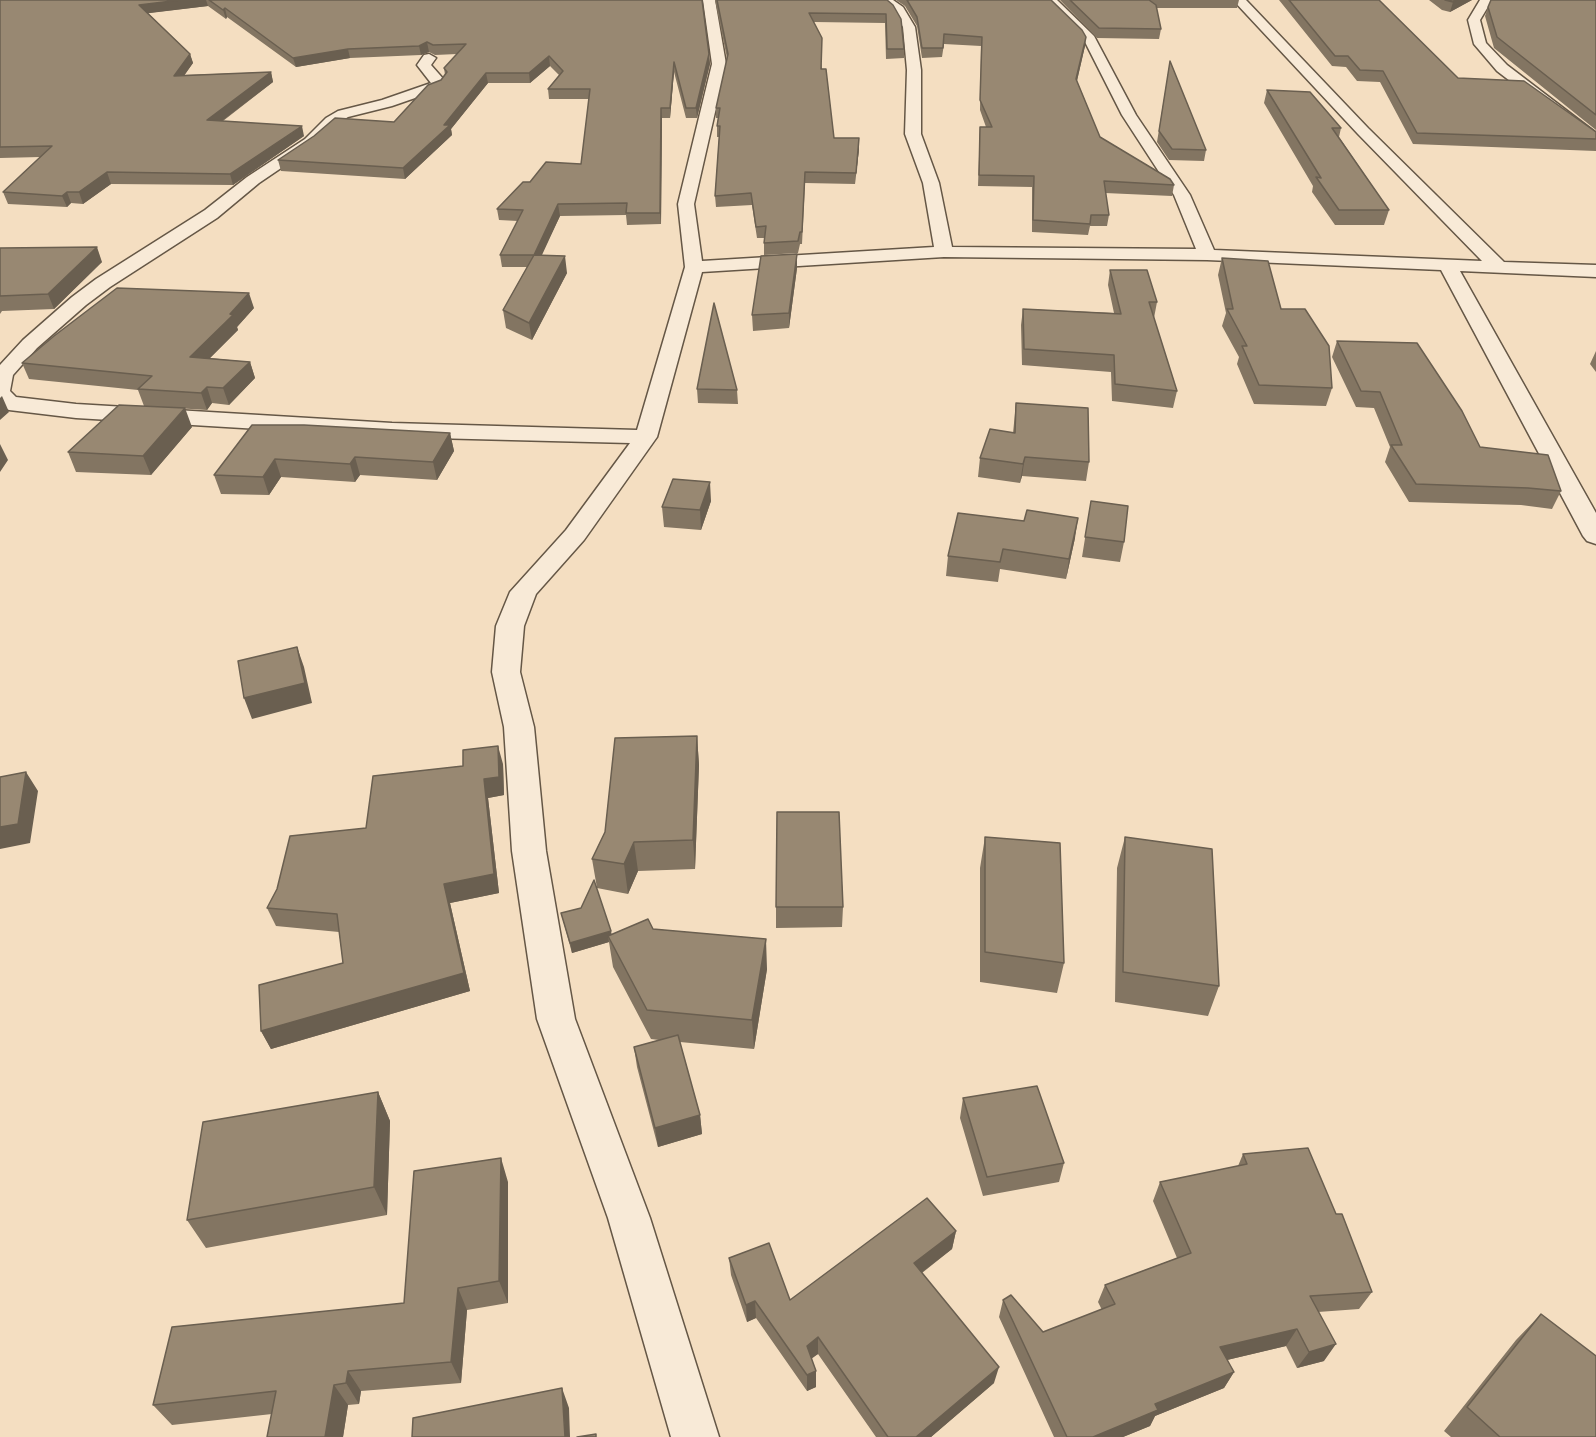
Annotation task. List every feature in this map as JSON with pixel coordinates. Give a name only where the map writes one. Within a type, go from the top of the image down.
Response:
[{"type":"street","points":[[695,1437],[629,1218],[556,1019],[529,850],[519,726],[506,672],[510,626],[523,592],[575,536],[646,437],[694,267],[686,204],[719,64],[709,0]]},
{"type":"street","points":[[885,0],[899,10],[909,27],[913,61],[913,134],[931,183],[944,252]]},
{"type":"street","points":[[1050,0],[1088,36],[1129,115],[1182,195],[1207,255]]},
{"type":"street","points":[[1239,0],[1363,131],[1498,266]]},
{"type":"street","points":[[1486,0],[1474,20],[1480,44],[1502,68],[1596,140]]},
{"type":"street","points":[[429,58],[424,65],[439,82],[436,86],[387,104],[343,114],[331,121],[310,142],[253,180],[211,214],[103,283],[79,301],[30,344],[3,374],[0,391],[9,403],[76,411],[392,430],[646,437]]},
{"type":"street","points":[[694,267],[944,252],[1207,255],[1596,271]]},
{"type":"street","points":[[1447,265],[1596,536]]},
{"type":"building","points":[[0,0],[180,0],[139,5],[190,54],[174,76],[271,72],[207,120],[302,126],[230,174],[107,172],[79,192],[67,192],[62,196],[3,192],[52,146],[0,147]]},
{"type":"building","points":[[209,0],[702,0],[709,54],[696,108],[686,108],[674,62],[670,108],[661,108],[660,213],[626,213],[627,203],[558,204],[534,255],[500,255],[523,210],[497,209],[523,182],[530,182],[546,162],[581,164],[590,89],[548,89],[563,71],[549,56],[529,73],[486,73],[444,125],[450,125],[403,168],[278,160],[314,136],[335,118],[394,122],[428,85],[441,80],[447,72],[444,68],[466,44],[433,45],[427,42],[419,46],[348,49],[293,58],[225,8],[223,10]]},
{"type":"building","points":[[717,0],[887,0],[893,5],[901,19],[904,49],[887,49],[886,14],[809,13],[822,38],[821,69],[826,69],[834,138],[859,138],[856,173],[805,172],[802,232],[800,232],[798,241],[764,243],[766,226],[756,227],[751,193],[715,196],[720,126],[717,126],[720,108],[716,108],[728,54]]},
{"type":"building","points":[[907,0],[1051,0],[1082,30],[1086,37],[1076,79],[1100,137],[1170,179],[1174,185],[1104,181],[1109,215],[1091,215],[1090,224],[1033,220],[1034,176],[979,175],[980,127],[992,127],[980,100],[982,37],[944,34],[943,48],[922,48],[917,17]]},
{"type":"building","points":[[1070,0],[1149,0],[1156,5],[1161,29],[1099,28]]},
{"type":"building","points":[[1289,0],[1379,0],[1458,78],[1524,81],[1596,132],[1596,139],[1417,133],[1383,71],[1360,70],[1348,56],[1335,56]]},
{"type":"building","points":[[1491,0],[1596,0],[1596,115],[1497,37],[1488,7]]},
{"type":"building","points":[[1170,61],[1206,150],[1172,149],[1159,131]]},
{"type":"building","points":[[1267,90],[1310,92],[1341,128],[1332,128],[1389,210],[1339,210],[1316,177],[1321,178]]},
{"type":"building","points":[[97,247],[48,294],[0,296],[0,248]]},
{"type":"building","points":[[797,254],[789,313],[752,315],[761,256]]},
{"type":"building","points":[[534,255],[565,256],[529,323],[503,310]]},
{"type":"building","points":[[1222,258],[1268,261],[1281,309],[1305,309],[1329,346],[1332,388],[1259,385],[1242,346],[1247,346],[1227,309],[1233,309]]},
{"type":"building","points":[[1110,270],[1147,270],[1157,302],[1149,302],[1177,391],[1115,384],[1114,355],[1024,349],[1023,309],[1121,314]]},
{"type":"building","points":[[117,288],[249,293],[230,314],[233,315],[190,357],[250,362],[223,388],[207,387],[201,393],[138,389],[152,376],[22,363]]},
{"type":"building","points":[[714,303],[737,390],[697,389]]},
{"type":"building","points":[[1337,341],[1417,343],[1462,411],[1480,447],[1548,455],[1561,491],[1416,484],[1391,445],[1402,445],[1380,392],[1361,391]]},
{"type":"building","points":[[1016,403],[1088,408],[1089,462],[1025,457],[1023,464],[980,458],[990,429],[1015,433]]},
{"type":"building","points":[[119,405],[185,408],[143,456],[68,452]]},
{"type":"building","points":[[252,425],[304,425],[450,433],[433,462],[355,457],[350,464],[275,459],[263,477],[214,475]]},
{"type":"building","points":[[673,479],[710,482],[700,510],[662,507]]},
{"type":"building","points":[[1091,501],[1128,506],[1124,542],[1085,537]]},
{"type":"building","points":[[1027,510],[1078,518],[1069,559],[1003,549],[1000,562],[948,556],[958,513],[1024,521]]},
{"type":"building","points":[[297,647],[305,683],[244,698],[238,661]]},
{"type":"building","points":[[697,736],[693,840],[634,842],[624,864],[592,859],[605,832],[615,738]]},
{"type":"building","points":[[498,746],[499,777],[484,779],[494,874],[444,884],[464,973],[261,1031],[259,985],[343,963],[337,914],[267,908],[277,889],[290,836],[366,828],[373,776],[463,766],[463,750]]},
{"type":"building","points":[[26,772],[18,824],[0,827],[0,777]]},
{"type":"building","points":[[777,812],[839,812],[843,907],[776,907]]},
{"type":"building","points":[[985,837],[1060,843],[1064,963],[985,952]]},
{"type":"building","points":[[1125,837],[1212,849],[1219,986],[1123,972]]},
{"type":"building","points":[[594,880],[611,931],[570,943],[561,913],[581,908]]},
{"type":"building","points":[[648,919],[653,929],[766,939],[752,1020],[647,1010],[608,936]]},
{"type":"building","points":[[678,1035],[700,1115],[655,1128],[634,1047]]},
{"type":"building","points":[[1037,1086],[1064,1163],[987,1177],[963,1098]]},
{"type":"building","points":[[378,1092],[374,1187],[187,1220],[203,1122]]},
{"type":"building","points":[[1308,1148],[1336,1214],[1342,1214],[1372,1292],[1310,1296],[1336,1344],[1309,1352],[1297,1329],[1220,1347],[1234,1372],[1155,1404],[1158,1410],[1093,1437],[1067,1437],[1003,1300],[1011,1295],[1043,1332],[1115,1304],[1105,1285],[1191,1253],[1160,1182],[1247,1164],[1243,1154]]},
{"type":"building","points":[[501,1158],[499,1281],[458,1288],[451,1362],[348,1371],[346,1383],[334,1385],[325,1437],[267,1437],[276,1391],[153,1405],[172,1327],[404,1303],[414,1171]]},
{"type":"building","points":[[927,1198],[956,1231],[914,1263],[999,1367],[916,1437],[888,1437],[818,1337],[807,1346],[816,1371],[807,1375],[755,1301],[746,1305],[729,1258],[769,1243],[790,1300]]},
{"type":"building","points":[[1541,1314],[1596,1356],[1596,1437],[1500,1437],[1467,1407]]},
{"type":"building","points":[[562,1388],[565,1437],[412,1437],[413,1418]]},
{"type":"building","points":[[596,1434],[596,1437],[577,1437]]}]
